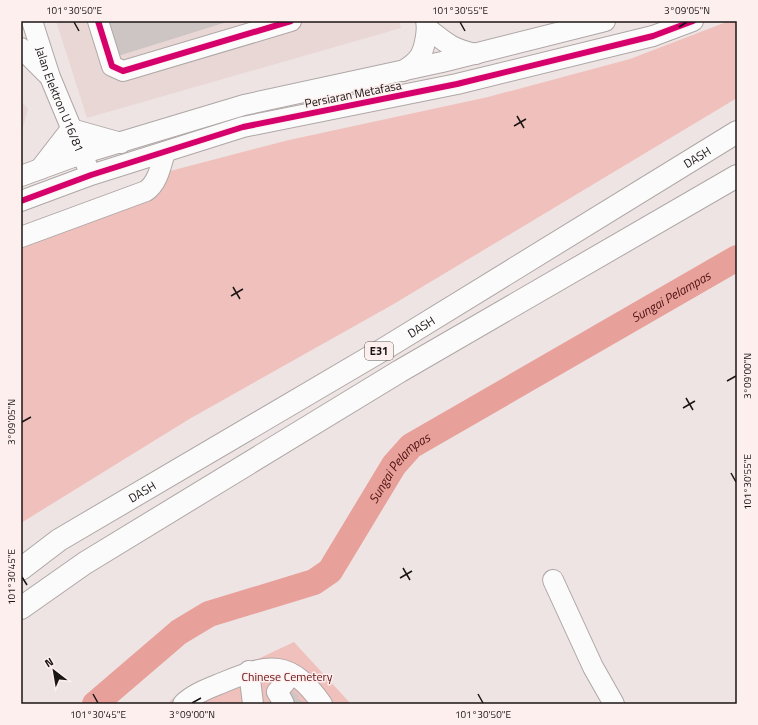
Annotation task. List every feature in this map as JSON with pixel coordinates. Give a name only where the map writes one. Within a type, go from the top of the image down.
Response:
[{"type":"highway","name":"DASH","points":[[21,569],[59,540],[384,349],[737,132]]},
{"type":"highway","name":"E31","points":[[21,608],[85,563],[400,371],[737,176]]},
{"type":"street","name":"Jalan Elektron U16/81","points":[[32,21],[50,77],[91,175]]},
{"type":"street","points":[[98,21],[112,66],[123,72],[247,27],[291,21]]},
{"type":"street","name":"Persiaran Metafasa","points":[[21,176],[81,154],[244,105],[403,71],[605,21]]},
{"type":"street","name":"Persiaran Metafasa","points":[[21,201],[91,175],[243,127],[457,84],[646,38],[693,21]]},
{"type":"street","points":[[403,71],[414,63],[421,55],[427,25],[451,46],[461,51],[476,54]]},
{"type":"street","points":[[21,48],[50,77]]},
{"type":"street","points":[[40,169],[71,129],[121,143]]},
{"type":"street","points":[[21,237],[146,191],[151,188],[165,152]]},
{"type":"street","points":[[553,580],[593,667],[614,704]]},
{"type":"street","points":[[183,704],[188,699],[202,691],[249,671],[269,667],[282,669],[298,678],[312,689],[322,704]]},
{"type":"street","points":[[249,671],[253,704]]},
{"type":"street","points":[[284,704],[277,692],[292,674]]},
{"type":"shaded area","points":[[56,21],[399,21],[401,28],[87,118]]},
{"type":"shaded area","points":[[21,101],[28,109],[21,134]]},
{"type":"green space","points":[[729,21],[737,21],[737,98],[392,305],[191,418],[21,523],[21,244],[148,201],[170,171],[289,140],[488,97],[630,59]]},
{"type":"green space","name":"Chinese Cemetery","points":[[294,642],[351,704],[168,704],[171,700]]},
{"type":"building","points":[[107,21],[230,21],[118,56]]},
{"type":"building","points":[[286,687],[299,696],[297,698],[306,704],[292,704]]},
{"type":"waterway","name":"Sungai Pelampas","points":[[95,704],[179,632],[209,614],[314,582],[330,571],[394,465],[411,446],[737,258]]},
{"type":"cycle path","points":[[98,21],[112,66],[123,71],[291,21]]},
{"type":"cycle path","points":[[21,201],[91,175],[243,127],[457,84],[653,36],[693,21]]}]
